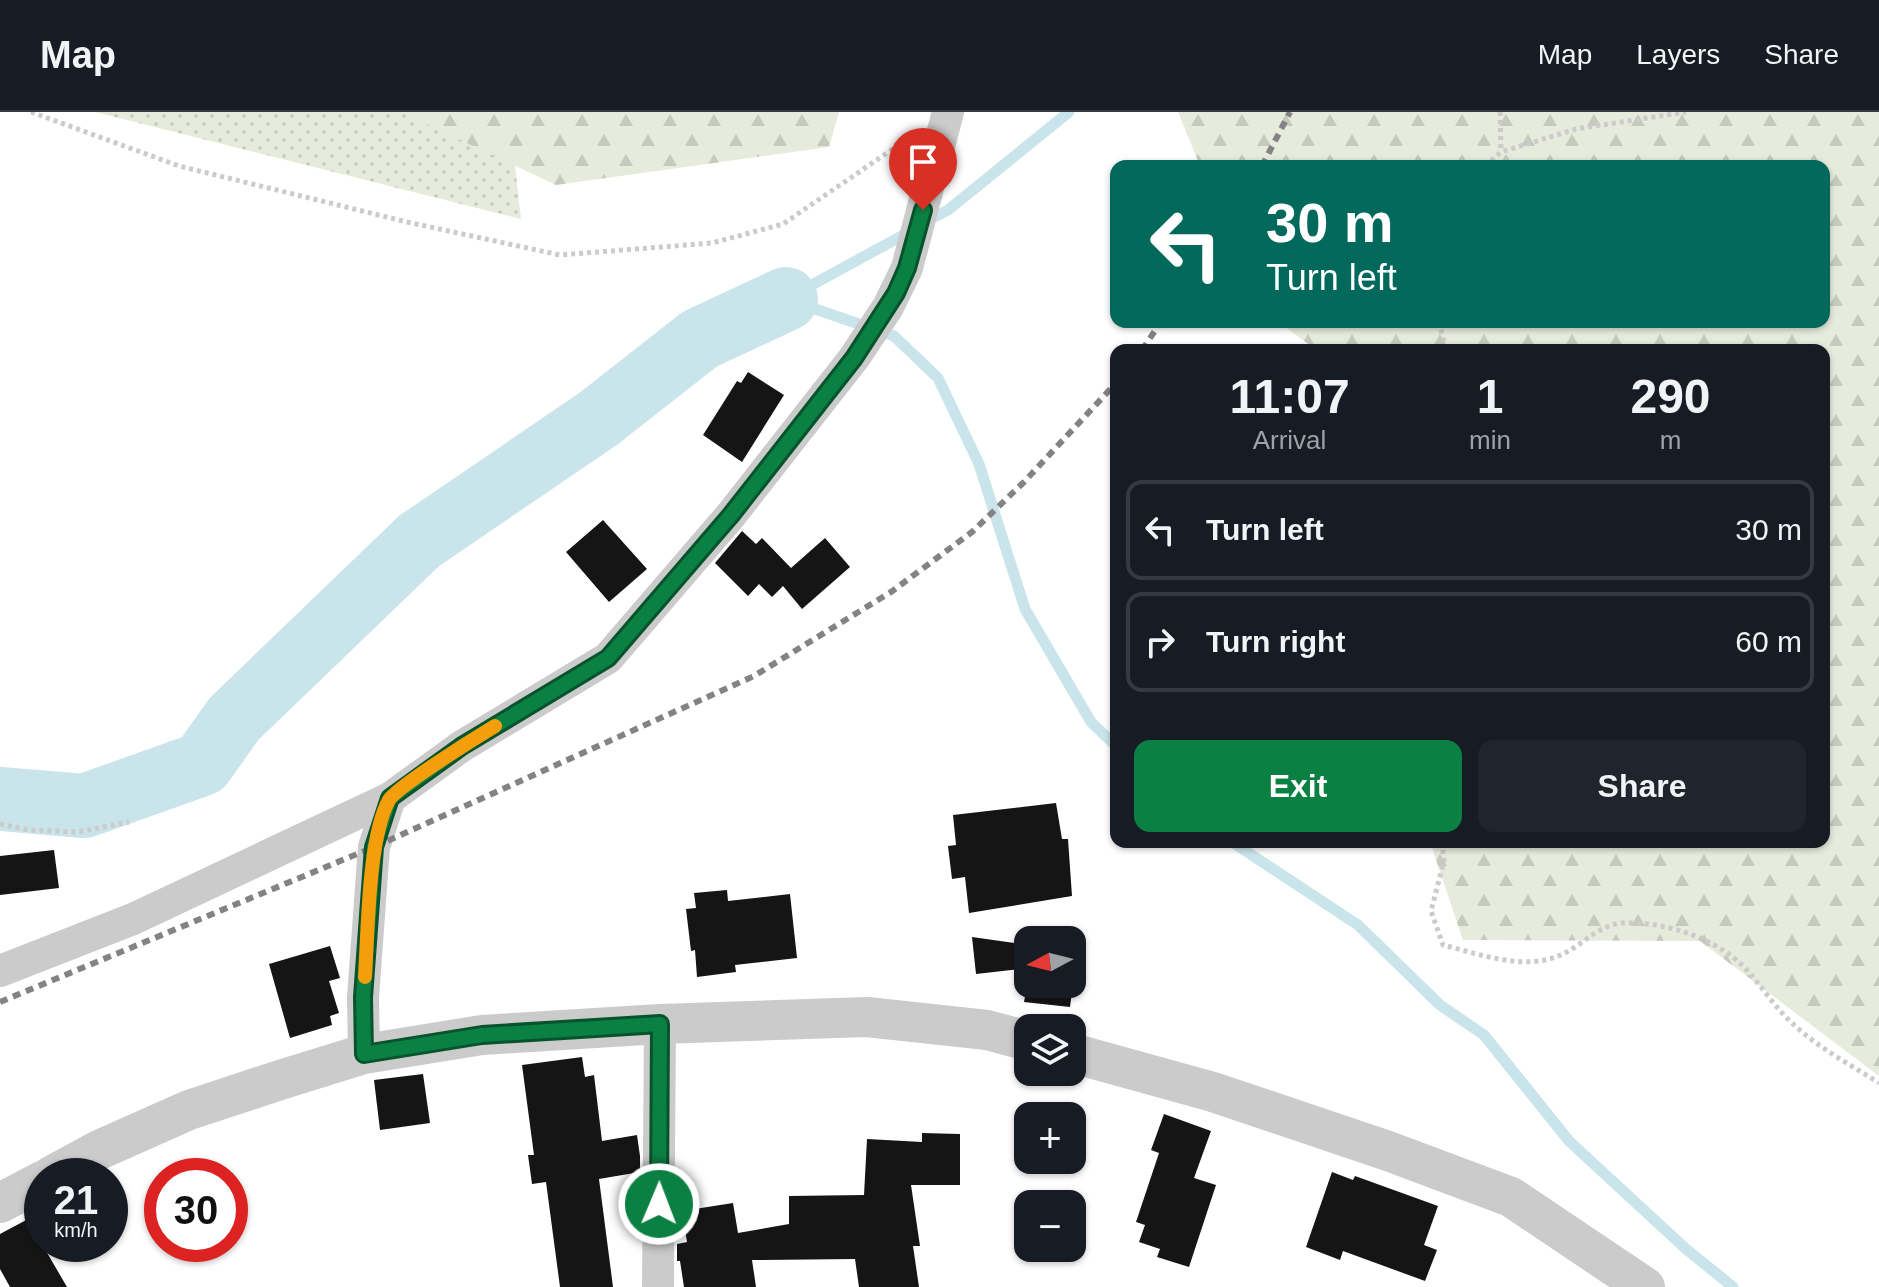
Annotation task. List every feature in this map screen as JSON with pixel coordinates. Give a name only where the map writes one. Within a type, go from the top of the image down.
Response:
[{"type":"street","points":[[0,971],[133,919],[390,798],[462,746],[608,658],[731,515],[854,358],[888,307],[907,268],[948,112]]},
{"type":"street","points":[[364,1054],[363,997],[374,847],[390,798]]},
{"type":"street","points":[[84,1158],[189,1110],[364,1054],[482,1035],[660,1024],[867,1017],[987,1030],[1014,1037]]},
{"type":"street","points":[[658,1287],[660,1024]]},
{"type":"street","points":[[1086,1057],[1213,1092],[1388,1151],[1511,1197],[1645,1287]]},
{"type":"street","points":[[0,1203],[24,1190]]},
{"type":"path","points":[[31,112],[179,166],[407,222],[560,255],[712,243],[783,224],[909,138]]},
{"type":"path","points":[[1500,112],[1501,152]]},
{"type":"path","points":[[1492,160],[1501,152],[1576,129],[1686,112]]},
{"type":"path","points":[[0,824],[29,830],[78,832],[129,822]]},
{"type":"path","points":[[1443,848],[1444,861],[1431,911],[1443,945],[1527,962],[1561,955],[1596,932],[1619,923],[1662,926],[1720,947],[1745,967],[1787,1019],[1821,1049],[1879,1083]]},
{"type":"green space","points":[[95,112],[509,112],[521,219]]},
{"type":"green space","points":[[401,112],[839,112],[829,147],[556,185]]},
{"type":"green space","points":[[1178,112],[1879,112],[1879,1076],[1700,941],[1463,940],[1432,848],[1830,848],[1830,344],[1308,344],[1287,328],[1830,328],[1830,160],[1198,160]]},
{"type":"building","points":[[748,372],[784,395],[742,462],[703,435],[737,381],[741,383]]},
{"type":"building","points":[[603,520],[647,569],[609,602],[566,552]]},
{"type":"building","points":[[742,531],[756,544],[762,538],[791,568],[825,538],[850,567],[802,609],[783,586],[772,597],[759,584],[748,596],[715,563]]},
{"type":"building","points":[[1056,803],[1062,839],[1068,839],[1072,896],[969,913],[965,877],[952,879],[948,846],[956,845],[953,815]]},
{"type":"building","points":[[54,850],[59,888],[0,895],[0,856]]},
{"type":"building","points":[[727,890],[728,901],[790,894],[797,958],[735,965],[736,972],[697,977],[686,909],[696,908],[694,893]]},
{"type":"building","points":[[972,937],[1014,943],[1014,970],[976,974]]},
{"type":"building","points":[[330,946],[340,978],[329,981],[339,1013],[330,1016],[332,1025],[290,1038],[269,964]]},
{"type":"building","points":[[1025,998],[1071,998],[1070,1007],[1024,1002]]},
{"type":"building","points":[[582,1057],[585,1077],[594,1075],[602,1141],[637,1135],[640,1156],[640,1172],[599,1179],[613,1287],[560,1287],[546,1182],[532,1184],[528,1155],[534,1155],[522,1065]]},
{"type":"building","points":[[423,1074],[430,1123],[380,1130],[374,1080]]},
{"type":"building","points":[[1164,1114],[1211,1131],[1194,1178],[1216,1185],[1189,1267],[1157,1257],[1160,1249],[1139,1242],[1145,1225],[1136,1222],[1159,1153],[1151,1150]]},
{"type":"building","points":[[922,1133],[960,1134],[960,1185],[911,1185],[920,1246],[913,1246],[919,1287],[859,1287],[855,1259],[752,1260],[756,1287],[684,1287],[680,1261],[677,1261],[677,1244],[687,1242],[682,1211],[733,1203],[738,1233],[789,1224],[789,1196],[864,1195],[867,1139],[922,1142]]},
{"type":"building","points":[[1332,1172],[1353,1180],[1355,1176],[1438,1206],[1424,1245],[1437,1250],[1425,1281],[1343,1251],[1340,1260],[1306,1247]]},
{"type":"building","points":[[24,1221],[24,1262],[52,1262],[67,1287],[10,1287],[0,1269],[0,1234]]},
{"type":"waterway","points":[[927,221],[948,210],[1069,112]]},
{"type":"waterway","points":[[786,299],[909,232]]},
{"type":"waterway","points":[[786,299],[894,336],[938,378],[979,464],[1025,609],[1091,722],[1110,740]]},
{"type":"waterway","points":[[0,799],[84,806],[202,764],[234,719],[419,541],[598,419],[700,339],[786,299]]},
{"type":"waterway","points":[[1241,848],[1358,925],[1440,1005],[1484,1035],[1569,1141],[1686,1249],[1733,1287]]},
{"type":"railway","points":[[1265,160],[1290,112]]},
{"type":"railway","points":[[1146,344],[1157,328]]},
{"type":"railway","points":[[0,1002],[374,847],[754,676],[891,592],[972,532],[1024,482],[1110,389]]},
{"type":"slow traffic","points":[[365,977],[374,847],[390,798],[495,726]]},
{"type":"route","points":[[659,1204],[660,1024],[482,1035],[364,1054],[363,997],[374,847],[390,798],[462,746],[608,658],[731,515],[854,358],[896,293],[907,268],[923,210]]}]
